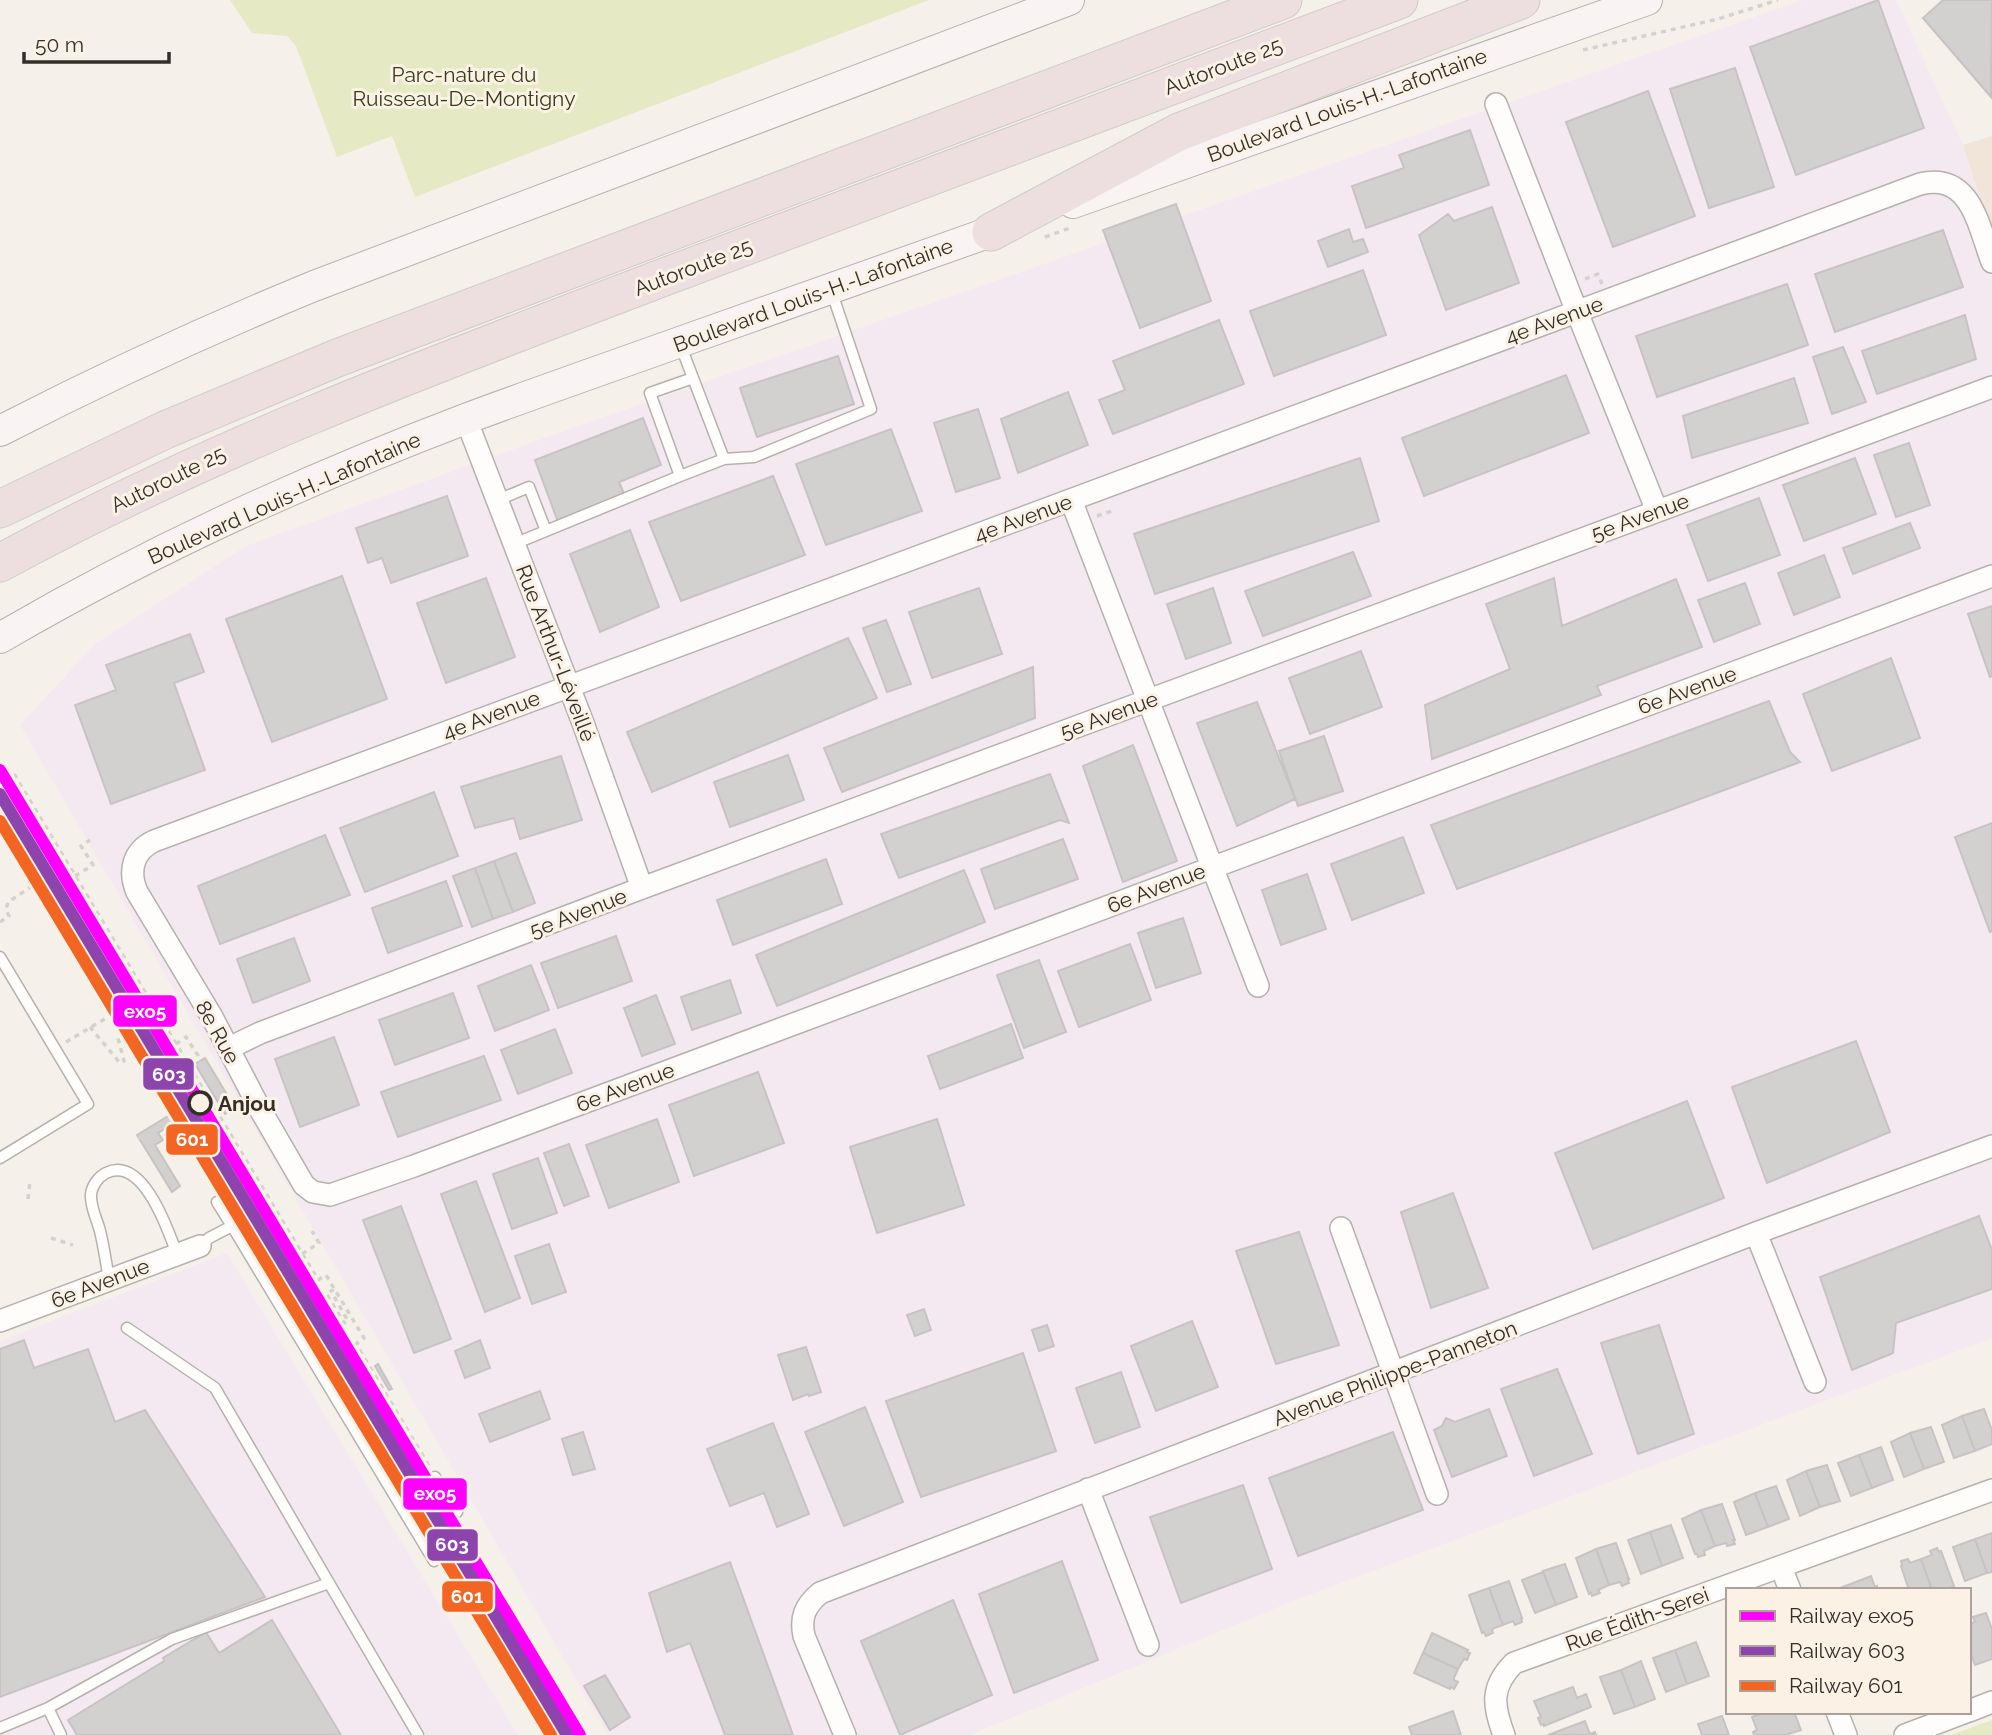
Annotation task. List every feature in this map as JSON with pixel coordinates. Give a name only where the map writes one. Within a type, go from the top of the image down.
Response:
[{"type":"highway","name":"Autoroute 25","points":[[0,509],[165,430],[337,358],[1283,0]]},
{"type":"highway","name":"Autoroute 25","points":[[0,563],[147,487],[321,410],[1399,0]]},
{"type":"highway","points":[[991,232],[1179,132],[1521,0]]},
{"type":"main road","points":[[0,431],[158,352],[304,290],[1069,0]]},
{"type":"main road","name":"Boulevard Louis-H.-Lafontaine","points":[[0,638],[133,565],[224,521],[466,419],[1647,0]]},
{"type":"street","points":[[1496,104],[1657,511]]},
{"type":"street","name":"4e Avenue","points":[[134,862],[140,852],[154,841],[1920,184],[1934,181],[1948,184],[1960,191],[1969,204],[1992,262]]},
{"type":"street","name":"5e Avenue","points":[[229,1048],[260,1033],[642,888],[1992,387]]},
{"type":"street","name":"Rue Arthur-Léveillé","points":[[466,419],[583,723],[642,888]]},
{"type":"street","points":[[1071,500],[1258,986]]},
{"type":"street","name":"6e Avenue","points":[[319,1194],[330,1195],[355,1188],[1992,576]]},
{"type":"street","name":"8e Rue","points":[[134,862],[132,874],[137,892],[229,1048],[300,1180],[308,1189],[319,1194]]},
{"type":"street","name":"Avenue Philippe-Panneton","points":[[845,1735],[804,1636],[802,1624],[806,1610],[820,1593],[1756,1233],[1992,1146]]},
{"type":"street","points":[[1341,1228],[1437,1494]]},
{"type":"street","points":[[1756,1233],[1815,1382]]},
{"type":"street","name":"6e Avenue","points":[[0,1321],[200,1246]]},
{"type":"street","points":[[1088,1489],[1148,1645]]},
{"type":"street","name":"Rue Édith-Serei","points":[[1504,1735],[1495,1701],[1504,1673],[1514,1664],[1992,1490]]},
{"type":"street","points":[[1781,1567],[1789,1588]]},
{"type":"street","points":[[1971,1710],[1992,1702]]},
{"type":"street","points":[[1839,1714],[1846,1735]]},
{"type":"street","points":[[1905,1735],[1962,1714]]},
{"type":"lane","points":[[514,544],[724,459],[754,457],[871,409],[831,288]]},
{"type":"lane","points":[[680,342],[724,459]]},
{"type":"lane","points":[[680,476],[650,393],[693,378]]},
{"type":"lane","points":[[498,500],[529,487],[546,531]]},
{"type":"lane","points":[[0,957],[88,1104],[0,1158]]},
{"type":"lane","points":[[109,1279],[91,1197],[93,1186],[105,1173],[126,1172],[144,1185],[162,1217],[177,1254]]},
{"type":"lane","points":[[217,1202],[434,1561]]},
{"type":"lane","points":[[200,1246],[232,1226]]},
{"type":"lane","points":[[127,1328],[215,1388],[418,1735]]},
{"type":"lane","points":[[419,1536],[457,1512],[435,1477]]},
{"type":"lane","points":[[0,1728],[48,1708],[172,1639],[329,1583]]},
{"type":"lane","points":[[48,1708],[61,1735]]},
{"type":"path","points":[[14,774],[318,1280],[326,1275],[364,1338],[356,1343],[435,1477]]},
{"type":"path","points":[[0,814],[149,1062],[145,1065],[126,1033],[118,1038],[124,1061],[120,1063],[90,1027]]},
{"type":"path","points":[[75,876],[93,865],[81,846],[90,840]]},
{"type":"path","points":[[0,922],[9,916],[6,910],[8,902],[40,881]]},
{"type":"path","points":[[79,1034],[118,1011]]},
{"type":"path","points":[[123,1035],[145,1072],[154,1067]]},
{"type":"path","points":[[176,1044],[186,1037],[200,1059],[206,1053]]},
{"type":"path","points":[[138,1139],[145,1135]]},
{"type":"path","points":[[28,1199],[30,1182]]},
{"type":"path","points":[[302,1254],[320,1243],[312,1231]]},
{"type":"path","points":[[51,1238],[73,1245]]},
{"type":"path","points":[[327,1295],[344,1323],[348,1321],[331,1291],[334,1289]]},
{"type":"shaded area","points":[[1803,0],[1896,0],[1963,145],[1992,237],[1992,1338],[1298,1599],[970,1735],[608,1735],[20,725],[95,644],[246,546],[547,437]]},
{"type":"shaded area","points":[[1992,136],[1992,237],[1963,145]]},
{"type":"shaded area","points":[[227,1253],[518,1735],[0,1735],[0,1341]]},
{"type":"green space","name":"Parc-nature du Ruisseau-De-Montigny","points":[[230,0],[929,0],[415,197],[392,136],[337,157],[296,46],[287,36],[252,33]]},
{"type":"green space","points":[[1992,1720],[1992,1735],[1951,1735]]},
{"type":"building","points":[[1878,0],[1924,128],[1796,175],[1750,47]]},
{"type":"building","points":[[1943,0],[1992,0],[1991,97],[1923,18]]},
{"type":"building","points":[[1735,68],[1774,187],[1709,208],[1670,89]]},
{"type":"building","points":[[1648,91],[1695,216],[1613,247],[1566,122]]},
{"type":"building","points":[[1470,130],[1489,185],[1366,228],[1352,186],[1404,168],[1399,155]]},
{"type":"building","points":[[1176,204],[1211,301],[1140,328],[1103,230]]},
{"type":"building","points":[[1492,207],[1519,283],[1446,310],[1419,235],[1448,214],[1454,221]]},
{"type":"building","points":[[1349,229],[1353,242],[1363,239],[1368,252],[1328,267],[1318,241]]},
{"type":"building","points":[[1943,230],[1963,287],[1835,332],[1815,274]]},
{"type":"building","points":[[1363,270],[1386,335],[1274,376],[1250,311]]},
{"type":"building","points":[[1787,284],[1808,345],[1657,397],[1636,336]]},
{"type":"building","points":[[1965,315],[1976,359],[1877,394],[1862,351]]},
{"type":"building","points":[[1219,320],[1244,384],[1113,434],[1099,400],[1125,390],[1113,361]]},
{"type":"building","points":[[1843,347],[1866,402],[1832,414],[1813,357]]},
{"type":"building","points":[[838,356],[854,404],[757,437],[740,388]]},
{"type":"building","points":[[1566,375],[1589,433],[1424,496],[1402,438]]},
{"type":"building","points":[[1794,378],[1808,423],[1692,458],[1683,416]]},
{"type":"building","points":[[1068,392],[1088,445],[1018,473],[1001,419]]},
{"type":"building","points":[[978,409],[1000,478],[956,492],[934,423]]},
{"type":"building","points":[[643,418],[661,465],[619,482],[625,496],[558,522],[535,460]]},
{"type":"building","points":[[891,429],[922,511],[826,545],[796,464]]},
{"type":"building","points":[[1909,443],[1930,505],[1896,517],[1874,455]]},
{"type":"building","points":[[1360,458],[1379,521],[1155,594],[1134,534]]},
{"type":"building","points":[[1855,458],[1876,514],[1804,541],[1783,485]]},
{"type":"building","points":[[773,476],[805,555],[681,601],[649,522]]},
{"type":"building","points":[[447,496],[468,556],[391,583],[382,558],[368,563],[356,528]]},
{"type":"building","points":[[1759,498],[1780,555],[1708,581],[1687,525]]},
{"type":"building","points":[[1910,523],[1920,548],[1853,574],[1843,548]]},
{"type":"building","points":[[630,530],[659,607],[600,632],[570,554]]},
{"type":"building","points":[[1353,552],[1371,596],[1263,636],[1245,591]]},
{"type":"building","points":[[1824,555],[1840,597],[1794,615],[1778,573]]},
{"type":"building","points":[[342,576],[387,699],[272,742],[226,619]]},
{"type":"building","points":[[486,578],[515,657],[446,683],[417,603]]},
{"type":"building","points":[[1554,578],[1562,626],[1676,579],[1702,647],[1597,686],[1601,695],[1432,759],[1425,705],[1510,669],[1486,604]]},
{"type":"building","points":[[1745,583],[1760,624],[1714,642],[1698,600]]},
{"type":"building","points":[[979,588],[1002,654],[932,678],[909,612]]},
{"type":"building","points":[[1213,588],[1231,643],[1186,659],[1167,604]]},
{"type":"building","points":[[1992,606],[1992,676],[1990,677],[1968,614]]},
{"type":"building","points":[[886,620],[911,684],[887,692],[863,628]]},
{"type":"building","points":[[190,634],[204,672],[174,683],[205,770],[111,804],[75,705],[116,690],[106,665]]},
{"type":"building","points":[[848,638],[877,698],[652,792],[627,732]]},
{"type":"building","points":[[1361,651],[1382,707],[1310,734],[1289,678]]},
{"type":"building","points":[[1891,658],[1920,738],[1832,771],[1803,694]]},
{"type":"building","points":[[1033,667],[1035,718],[842,792],[824,748]]},
{"type":"building","points":[[1769,701],[1790,752],[1800,762],[1457,889],[1431,825]]},
{"type":"building","points":[[1257,702],[1295,799],[1237,826],[1197,723]]},
{"type":"building","points":[[1324,736],[1343,791],[1298,806],[1279,751]]},
{"type":"building","points":[[1133,745],[1177,861],[1123,882],[1083,766]]},
{"type":"building","points":[[788,755],[804,800],[730,827],[714,782]]},
{"type":"building","points":[[561,756],[582,820],[520,839],[514,818],[475,828],[461,787]]},
{"type":"building","points":[[1050,774],[1069,823],[1060,820],[899,878],[881,834]]},
{"type":"building","points":[[434,792],[458,856],[365,892],[340,828]]},
{"type":"building","points":[[1992,823],[1992,931],[1990,932],[1955,837]]},
{"type":"building","points":[[325,835],[350,895],[220,944],[198,886]]},
{"type":"building","points":[[1403,837],[1424,893],[1352,920],[1331,864]]},
{"type":"building","points":[[1063,839],[1078,879],[995,909],[981,869]]},
{"type":"building","points":[[516,853],[535,903],[513,912],[494,861]]},
{"type":"building","points":[[826,859],[842,904],[733,945],[717,900]]},
{"type":"building","points":[[494,861],[513,912],[493,919],[475,868]]},
{"type":"building","points":[[475,868],[493,919],[472,927],[453,876]]},
{"type":"building","points":[[964,870],[985,922],[777,1006],[756,955]]},
{"type":"building","points":[[1307,874],[1326,929],[1281,945],[1262,890]]},
{"type":"building","points":[[446,881],[462,926],[388,953],[372,908]]},
{"type":"building","points":[[1183,918],[1201,973],[1156,988],[1138,933]]},
{"type":"building","points":[[616,936],[632,981],[558,1008],[541,963]]},
{"type":"building","points":[[294,938],[310,981],[253,1003],[237,959]]},
{"type":"building","points":[[1130,944],[1151,1000],[1079,1027],[1058,971]]},
{"type":"building","points":[[1039,960],[1066,1032],[1024,1048],[997,975]]},
{"type":"building","points":[[531,965],[549,1010],[495,1031],[478,986]]},
{"type":"building","points":[[730,980],[741,1013],[692,1030],[681,997]]},
{"type":"building","points":[[453,993],[469,1038],[395,1065],[379,1020]]},
{"type":"building","points":[[656,995],[675,1044],[642,1056],[624,1008]]},
{"type":"building","points":[[1011,1024],[1023,1058],[940,1089],[928,1056]]},
{"type":"building","points":[[555,1029],[572,1073],[518,1094],[501,1050]]},
{"type":"building","points":[[334,1037],[359,1105],[300,1127],[275,1059]]},
{"type":"building","points":[[1856,1041],[1890,1132],[1767,1183],[1732,1087]]},
{"type":"building","points":[[484,1056],[501,1100],[398,1137],[381,1092]]},
{"type":"building","points":[[205,1058],[235,1108],[225,1114],[195,1064]]},
{"type":"building","points":[[758,1072],[784,1143],[694,1176],[669,1105]]},
{"type":"building","points":[[1687,1101],[1724,1198],[1593,1249],[1555,1153]]},
{"type":"building","points":[[173,1113],[178,1121],[158,1133],[163,1140],[155,1145],[180,1186],[172,1192],[137,1135]]},
{"type":"building","points":[[657,1119],[679,1182],[609,1208],[586,1145]]},
{"type":"building","points":[[937,1119],[964,1205],[877,1233],[850,1147]]},
{"type":"building","points":[[569,1144],[589,1196],[564,1206],[544,1153]]},
{"type":"building","points":[[538,1158],[557,1213],[512,1229],[493,1174]]},
{"type":"building","points":[[476,1181],[520,1298],[485,1312],[441,1194]]},
{"type":"building","points":[[1453,1193],[1488,1288],[1431,1308],[1401,1212]]},
{"type":"building","points":[[401,1206],[451,1339],[414,1353],[363,1220]]},
{"type":"building","points":[[1979,1216],[1992,1250],[1992,1289],[1896,1323],[1893,1353],[1852,1370],[1820,1277]]},
{"type":"building","points":[[1299,1232],[1339,1345],[1276,1364],[1236,1251]]},
{"type":"building","points":[[549,1244],[566,1292],[532,1304],[515,1256]]},
{"type":"building","points":[[924,1309],[931,1330],[915,1336],[907,1315]]},
{"type":"building","points":[[1192,1321],[1218,1387],[1156,1411],[1131,1346]]},
{"type":"building","points":[[1047,1325],[1054,1346],[1039,1351],[1032,1330]]},
{"type":"building","points":[[1659,1325],[1694,1434],[1638,1454],[1601,1343]]},
{"type":"building","points":[[24,1340],[34,1368],[88,1349],[115,1422],[145,1410],[265,1597],[0,1697],[0,1349]]},
{"type":"building","points":[[480,1340],[490,1368],[465,1378],[455,1351]]},
{"type":"building","points":[[806,1347],[821,1392],[793,1400],[778,1355]]},
{"type":"building","points":[[1023,1353],[1056,1451],[921,1497],[886,1401]]},
{"type":"building","points":[[378,1364],[392,1389],[389,1390],[375,1366]]},
{"type":"building","points":[[1557,1369],[1592,1454],[1534,1476],[1501,1389]]},
{"type":"building","points":[[1121,1372],[1140,1427],[1095,1443],[1076,1388]]},
{"type":"building","points":[[540,1391],[550,1419],[490,1442],[479,1414]]},
{"type":"building","points":[[865,1407],[903,1502],[844,1526],[805,1432]]},
{"type":"building","points":[[1489,1409],[1507,1456],[1452,1477],[1434,1430],[1442,1426],[1446,1418],[1455,1422]]},
{"type":"building","points":[[1984,1409],[1992,1430],[1992,1444],[1975,1451],[1962,1416]]},
{"type":"building","points":[[1962,1416],[1975,1451],[1954,1458],[1942,1425]]},
{"type":"building","points":[[773,1423],[809,1514],[777,1527],[764,1493],[730,1506],[707,1449]]},
{"type":"building","points":[[1931,1427],[1944,1462],[1924,1469],[1910,1433]]},
{"type":"building","points":[[583,1432],[595,1469],[573,1475],[562,1439]]},
{"type":"building","points":[[1393,1432],[1423,1510],[1298,1556],[1269,1478]]},
{"type":"building","points":[[1910,1433],[1924,1469],[1904,1477],[1891,1442]]},
{"type":"building","points":[[1881,1447],[1893,1480],[1872,1488],[1859,1455]]},
{"type":"building","points":[[1859,1455],[1872,1488],[1851,1496],[1838,1463]]},
{"type":"building","points":[[1827,1465],[1840,1501],[1820,1507],[1806,1471]]},
{"type":"building","points":[[1806,1471],[1820,1507],[1800,1516],[1787,1480]]},
{"type":"building","points":[[1243,1485],[1272,1569],[1181,1603],[1150,1517]]},
{"type":"building","points":[[1776,1486],[1789,1519],[1768,1527],[1755,1493]]},
{"type":"building","points":[[1755,1493],[1768,1527],[1746,1535],[1734,1502]]},
{"type":"building","points":[[1722,1504],[1735,1544],[1715,1546],[1701,1510]]},
{"type":"building","points":[[1701,1510],[1715,1546],[1704,1551],[1705,1555],[1698,1557],[1682,1519]]},
{"type":"building","points":[[1671,1525],[1683,1558],[1662,1566],[1650,1532]]},
{"type":"building","points":[[1650,1532],[1662,1566],[1641,1574],[1628,1540]]},
{"type":"building","points":[[1992,1533],[1992,1572],[1987,1573],[1975,1539]]},
{"type":"building","points":[[1975,1539],[1987,1573],[1965,1581],[1953,1547]]},
{"type":"building","points":[[1616,1543],[1629,1579],[1629,1583],[1622,1586],[1620,1582],[1609,1585],[1596,1549]]},
{"type":"building","points":[[1937,1548],[1941,1551],[1954,1586],[1931,1588],[1921,1559],[1932,1555],[1930,1551]]},
{"type":"building","points":[[1596,1549],[1609,1585],[1592,1596],[1576,1558]]},
{"type":"building","points":[[1908,1559],[1910,1563],[1921,1559],[1931,1588],[1908,1588],[1901,1561]]},
{"type":"building","points":[[1062,1561],[1098,1660],[1014,1693],[979,1594]]},
{"type":"building","points":[[730,1562],[793,1735],[725,1735],[690,1643],[667,1652],[649,1593]]},
{"type":"building","points":[[1565,1564],[1577,1597],[1556,1605],[1543,1571]]},
{"type":"building","points":[[1543,1572],[1556,1605],[1535,1613],[1522,1580]]},
{"type":"building","points":[[1871,1576],[1878,1588],[1840,1588]]},
{"type":"building","points":[[1509,1581],[1522,1622],[1515,1625],[1513,1621],[1503,1625],[1489,1588]]},
{"type":"building","points":[[1489,1588],[1503,1625],[1494,1628],[1493,1633],[1486,1636],[1482,1633],[1469,1595]]},
{"type":"building","points":[[953,1600],[992,1695],[900,1735],[861,1641]]},
{"type":"building","points":[[1986,1613],[1992,1629],[1992,1659],[1975,1665],[1971,1654],[1971,1623],[1975,1622],[1973,1617]]},
{"type":"building","points":[[272,1620],[341,1735],[77,1735],[68,1720],[206,1632],[219,1653]]},
{"type":"building","points":[[1432,1633],[1468,1650],[1470,1653],[1467,1660],[1464,1659],[1458,1669],[1423,1653]]},
{"type":"building","points":[[1696,1642],[1709,1676],[1687,1684],[1675,1650]]},
{"type":"building","points":[[1675,1650],[1687,1684],[1666,1692],[1653,1658]]},
{"type":"building","points":[[1423,1653],[1458,1669],[1454,1680],[1458,1682],[1454,1689],[1414,1673]]},
{"type":"building","points":[[1641,1661],[1655,1699],[1635,1707],[1621,1670]]},
{"type":"building","points":[[1621,1670],[1635,1707],[1614,1714],[1600,1677]]},
{"type":"building","points":[[605,1675],[630,1717],[610,1730],[584,1686]]},
{"type":"building","points":[[1573,1687],[1577,1698],[1586,1694],[1591,1707],[1541,1725],[1538,1718],[1541,1717],[1534,1701]]},
{"type":"building","points":[[1453,1711],[1461,1735],[1412,1735],[1409,1727]]},
{"type":"building","points":[[1760,1714],[1795,1714],[1801,1730],[1785,1735],[1754,1735],[1753,1732],[1757,1730],[1752,1717]]},
{"type":"building","points":[[1722,1716],[1729,1735],[1702,1735],[1698,1724]]},
{"type":"building","points":[[1585,1721],[1590,1734],[1595,1732],[1596,1735],[1548,1735]]},
{"type":"rail line","name":"exo5","points":[[0,770],[580,1735]]},
{"type":"rail line","name":"603","points":[[0,794],[567,1735]]},
{"type":"rail line","name":"601","points":[[0,821],[551,1735]]},
{"type":"place","name":"Anjou","points":[[200,1103]]}]
